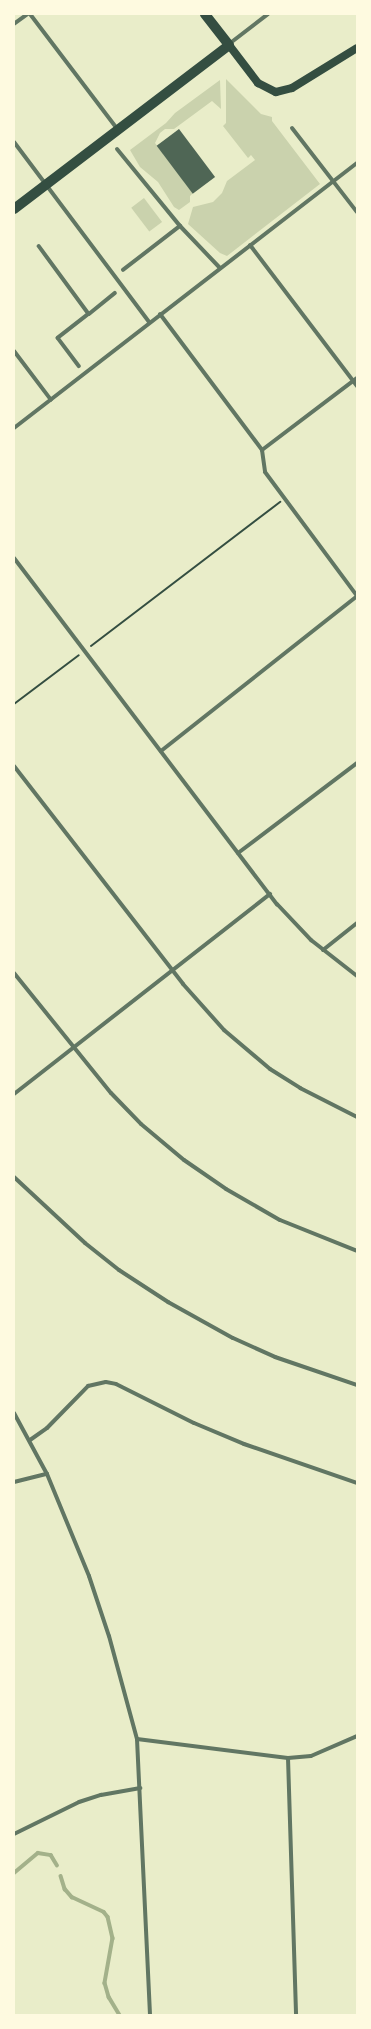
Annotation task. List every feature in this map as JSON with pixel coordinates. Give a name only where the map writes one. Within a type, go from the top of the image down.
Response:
[{"type":"main road","points":[[205,14],[258,83],[276,92],[292,88],[357,48]]},
{"type":"main road","points":[[14,209],[229,45]]},
{"type":"street","points":[[14,24],[29,14],[118,130]]},
{"type":"street","points":[[229,45],[268,14]]},
{"type":"street","points":[[292,128],[357,212]]},
{"type":"street","points":[[14,142],[149,322]]},
{"type":"street","points":[[117,149],[180,226],[220,268]]},
{"type":"street","points":[[14,428],[149,322],[357,163]]},
{"type":"street","points":[[123,270],[180,226]]},
{"type":"street","points":[[250,245],[355,379],[357,386]]},
{"type":"street","points":[[39,246],[89,314]]},
{"type":"street","points":[[79,366],[58,338],[115,293]]},
{"type":"street","points":[[160,314],[262,450],[265,472],[357,596],[161,751]]},
{"type":"street","points":[[14,351],[51,400]]},
{"type":"street","points":[[262,450],[355,379]]},
{"type":"street","points":[[14,558],[270,894],[296,925],[322,950],[357,976]]},
{"type":"street","points":[[238,853],[357,763]]},
{"type":"street","points":[[14,766],[173,972],[224,1030],[260,1060],[300,1088],[357,1117]]},
{"type":"street","points":[[14,1094],[173,972],[270,894]]},
{"type":"street","points":[[322,950],[357,923]]},
{"type":"street","points":[[14,974],[74,1049],[136,1119],[210,1179],[280,1220],[357,1251]]},
{"type":"street","points":[[14,1177],[84,1243],[168,1302],[233,1338],[275,1357],[357,1384]]},
{"type":"street","points":[[30,1440],[47,1428],[88,1386],[106,1382],[116,1384],[194,1423],[244,1444],[357,1483]]},
{"type":"street","points":[[14,1413],[30,1440],[47,1474],[89,1576],[109,1636],[137,1739],[150,2015]]},
{"type":"street","points":[[14,1482],[47,1474]]},
{"type":"street","points":[[137,1739],[288,1758],[312,1756],[357,1736]]},
{"type":"street","points":[[288,1758],[296,2015]]},
{"type":"street","points":[[14,1834],[79,1802],[102,1794],[140,1788]]},
{"type":"path","points":[[14,704],[284,499]]},
{"type":"green space","points":[[226,79],[261,114],[272,117],[272,121],[320,184],[227,256],[220,253],[188,224],[193,207],[213,202],[222,193],[227,181],[255,160],[251,155],[248,158],[223,126],[226,123]]},
{"type":"green space","points":[[220,80],[221,109],[212,101],[174,129],[165,129],[160,133],[155,143],[193,193],[190,196],[190,202],[179,210],[174,207],[158,182],[140,167],[130,150],[166,123],[175,113]]},
{"type":"green space","points":[[144,198],[162,222],[149,232],[131,208]]},
{"type":"building","points":[[179,129],[215,177],[193,194],[157,146]]},
{"type":"waterway","points":[[14,1873],[38,1853],[51,1855],[57,1865]]},
{"type":"waterway","points":[[61,1876],[65,1889],[72,1897],[104,1912],[108,1917],[113,1938],[105,1983],[109,1997],[120,2015]]}]
